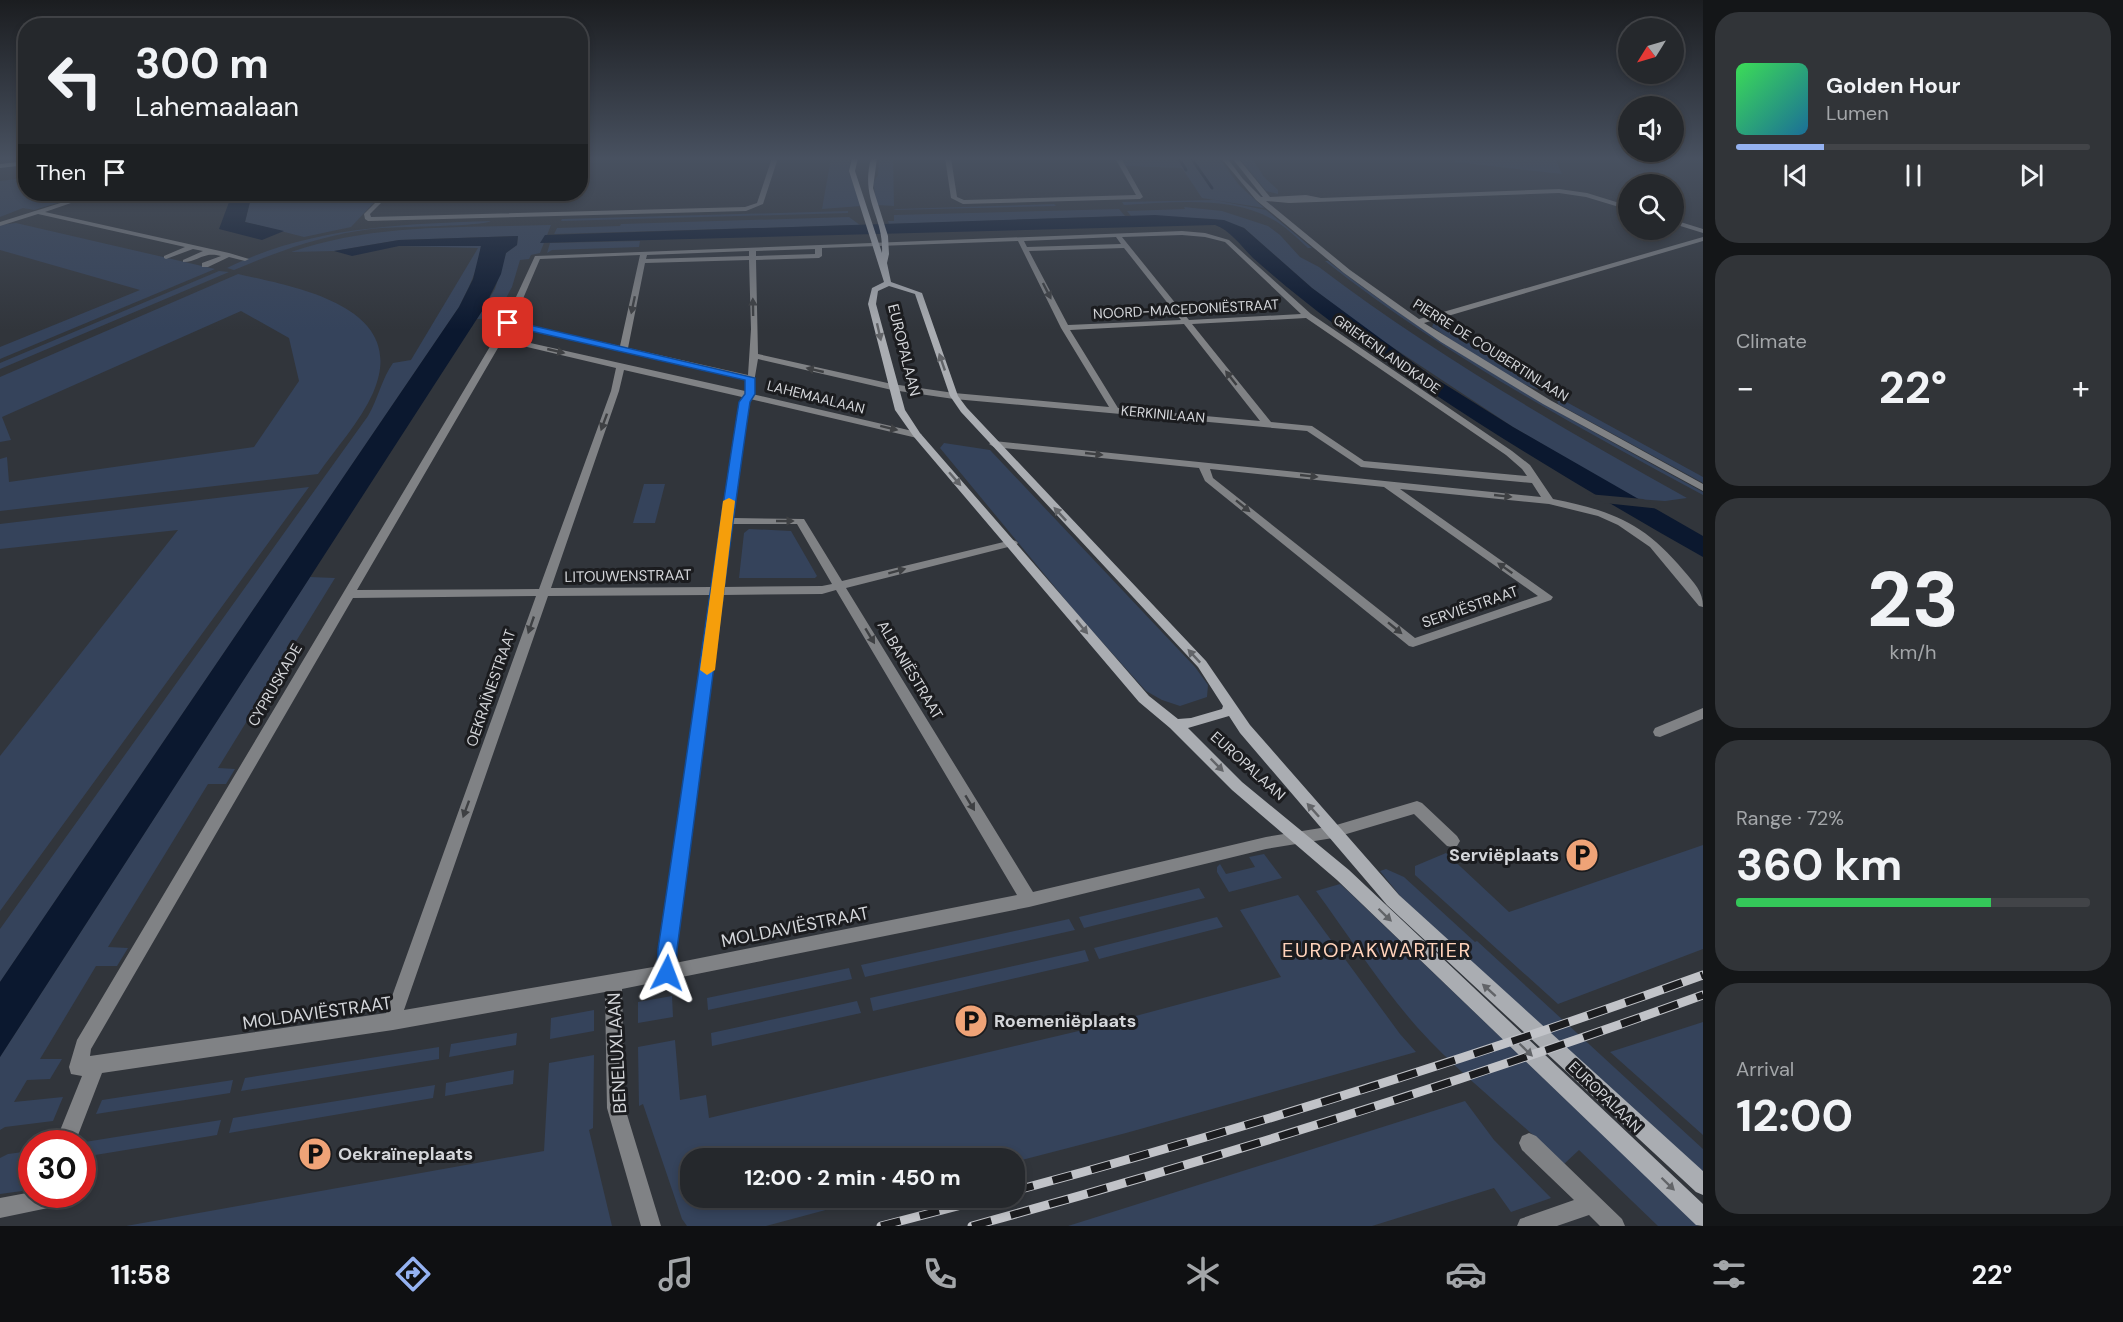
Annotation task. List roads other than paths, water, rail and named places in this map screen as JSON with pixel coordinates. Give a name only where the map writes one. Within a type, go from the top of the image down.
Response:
[{"type":"street","points":[[0,224],[27,215]]},
{"type":"street","points":[[51,215],[245,259]]},
{"type":"street","points":[[367,215],[368,219],[511,215]]},
{"type":"street","name":"EUROPALAAN","points":[[866,215],[888,284]]},
{"type":"street","name":"EUROPALAAN","points":[[878,215],[885,240],[886,255],[883,263]]},
{"type":"street","name":"PIERRE DE COUBERTINLAAN","points":[[1279,215],[1351,274],[1419,322],[1541,398],[1703,488]]},
{"type":"street","points":[[1684,225],[1703,231]]},
{"type":"street","name":"GRIEKENLANDKADE","points":[[1118,236],[1182,233],[1205,235],[1227,242],[1308,316],[1509,453],[1526,467],[1549,501]]},
{"type":"street","points":[[644,256],[885,240],[1118,236],[1267,423]]},
{"type":"street","points":[[1020,239],[1065,328],[1115,410]]},
{"type":"street","points":[[1419,322],[1703,239]]},
{"type":"street","points":[[644,256],[819,256],[818,246]]},
{"type":"street","points":[[1026,249],[1126,246]]},
{"type":"street","points":[[166,256],[192,247]]},
{"type":"street","points":[[752,248],[754,356]]},
{"type":"street","points":[[185,261],[210,251]]},
{"type":"street","points":[[205,265],[229,255]]},
{"type":"street","points":[[624,349],[644,256]]},
{"type":"street","name":"CYPRUSKADE","points":[[87,1066],[83,1046],[508,323],[537,257],[644,256]]},
{"type":"street","name":"EUROPALAAN","points":[[1703,1185],[1393,900],[1252,738],[1202,664],[994,444],[954,396],[918,293],[888,284],[875,290],[872,304],[892,387],[900,410],[917,435],[1144,699],[1175,724],[1238,786],[1302,838],[1703,1218]]},
{"type":"street","name":"NOORD-MACEDONIËSTRAAT","points":[[1065,328],[1308,316]]},
{"type":"street","name":"LAHEMAALAAN","points":[[508,323],[750,378],[754,356],[892,387],[954,396]]},
{"type":"street","name":"LAHEMAALAAN","points":[[499,338],[750,394],[917,435]]},
{"type":"street","name":"OEKRAÏNESTRAAT","points":[[393,1021],[394,1011],[615,391],[621,366]]},
{"type":"street","points":[[667,973],[667,949],[704,700],[716,590],[744,402],[750,394],[750,378]]},
{"type":"street","name":"KERKINILAAN","points":[[954,396],[1309,428],[1387,485]]},
{"type":"street","points":[[994,444],[1549,501],[1594,510],[1636,529],[1666,554],[1703,603]]},
{"type":"street","name":"KERKINILAAN","points":[[1361,464],[1533,480]]},
{"type":"street","name":"SERVIËSTRAAT","points":[[1203,465],[1209,479],[1413,643],[1547,597],[1387,485]]},
{"type":"street","name":"ALBANIËSTRAAT","points":[[726,522],[800,521],[1029,900]]},
{"type":"street","name":"LITOUWENSTRAAT","points":[[348,594],[822,590],[1012,543]]},
{"type":"street","points":[[1175,724],[1204,720],[1227,712],[1230,705]]},
{"type":"street","points":[[1660,732],[1703,713]]},
{"type":"street","points":[[1333,832],[1417,807],[1452,841]]},
{"type":"street","name":"MOLDAVIËSTRAAT","points":[[87,1066],[393,1021],[667,973],[1029,900],[1266,843],[1333,832]]},
{"type":"street","name":"BENELUXLAAN","points":[[613,983],[616,1108],[651,1226]]},
{"type":"street","points":[[69,1130],[87,1066]]},
{"type":"street","points":[[1529,1143],[1615,1226]]},
{"type":"street","points":[[0,1208],[18,1203]]},
{"type":"street","points":[[1527,1226],[1592,1204]]},
{"type":"railway","points":[[1025,1188],[1275,1117],[1447,1063],[1703,975]]},
{"type":"railway","points":[[972,1226],[1340,1118],[1703,995]]},
{"type":"railway","points":[[881,1226],[950,1208]]},
{"type":"place","name":"Serviëplaats","points":[[1582,855]]},
{"type":"place","name":"Roemeniëplaats","points":[[971,1021]]},
{"type":"place","name":"Oekraïneplaats","points":[[315,1154]]},
{"type":"district","name":"EUROPAKWARTIER","points":[[1377,950]]}]
